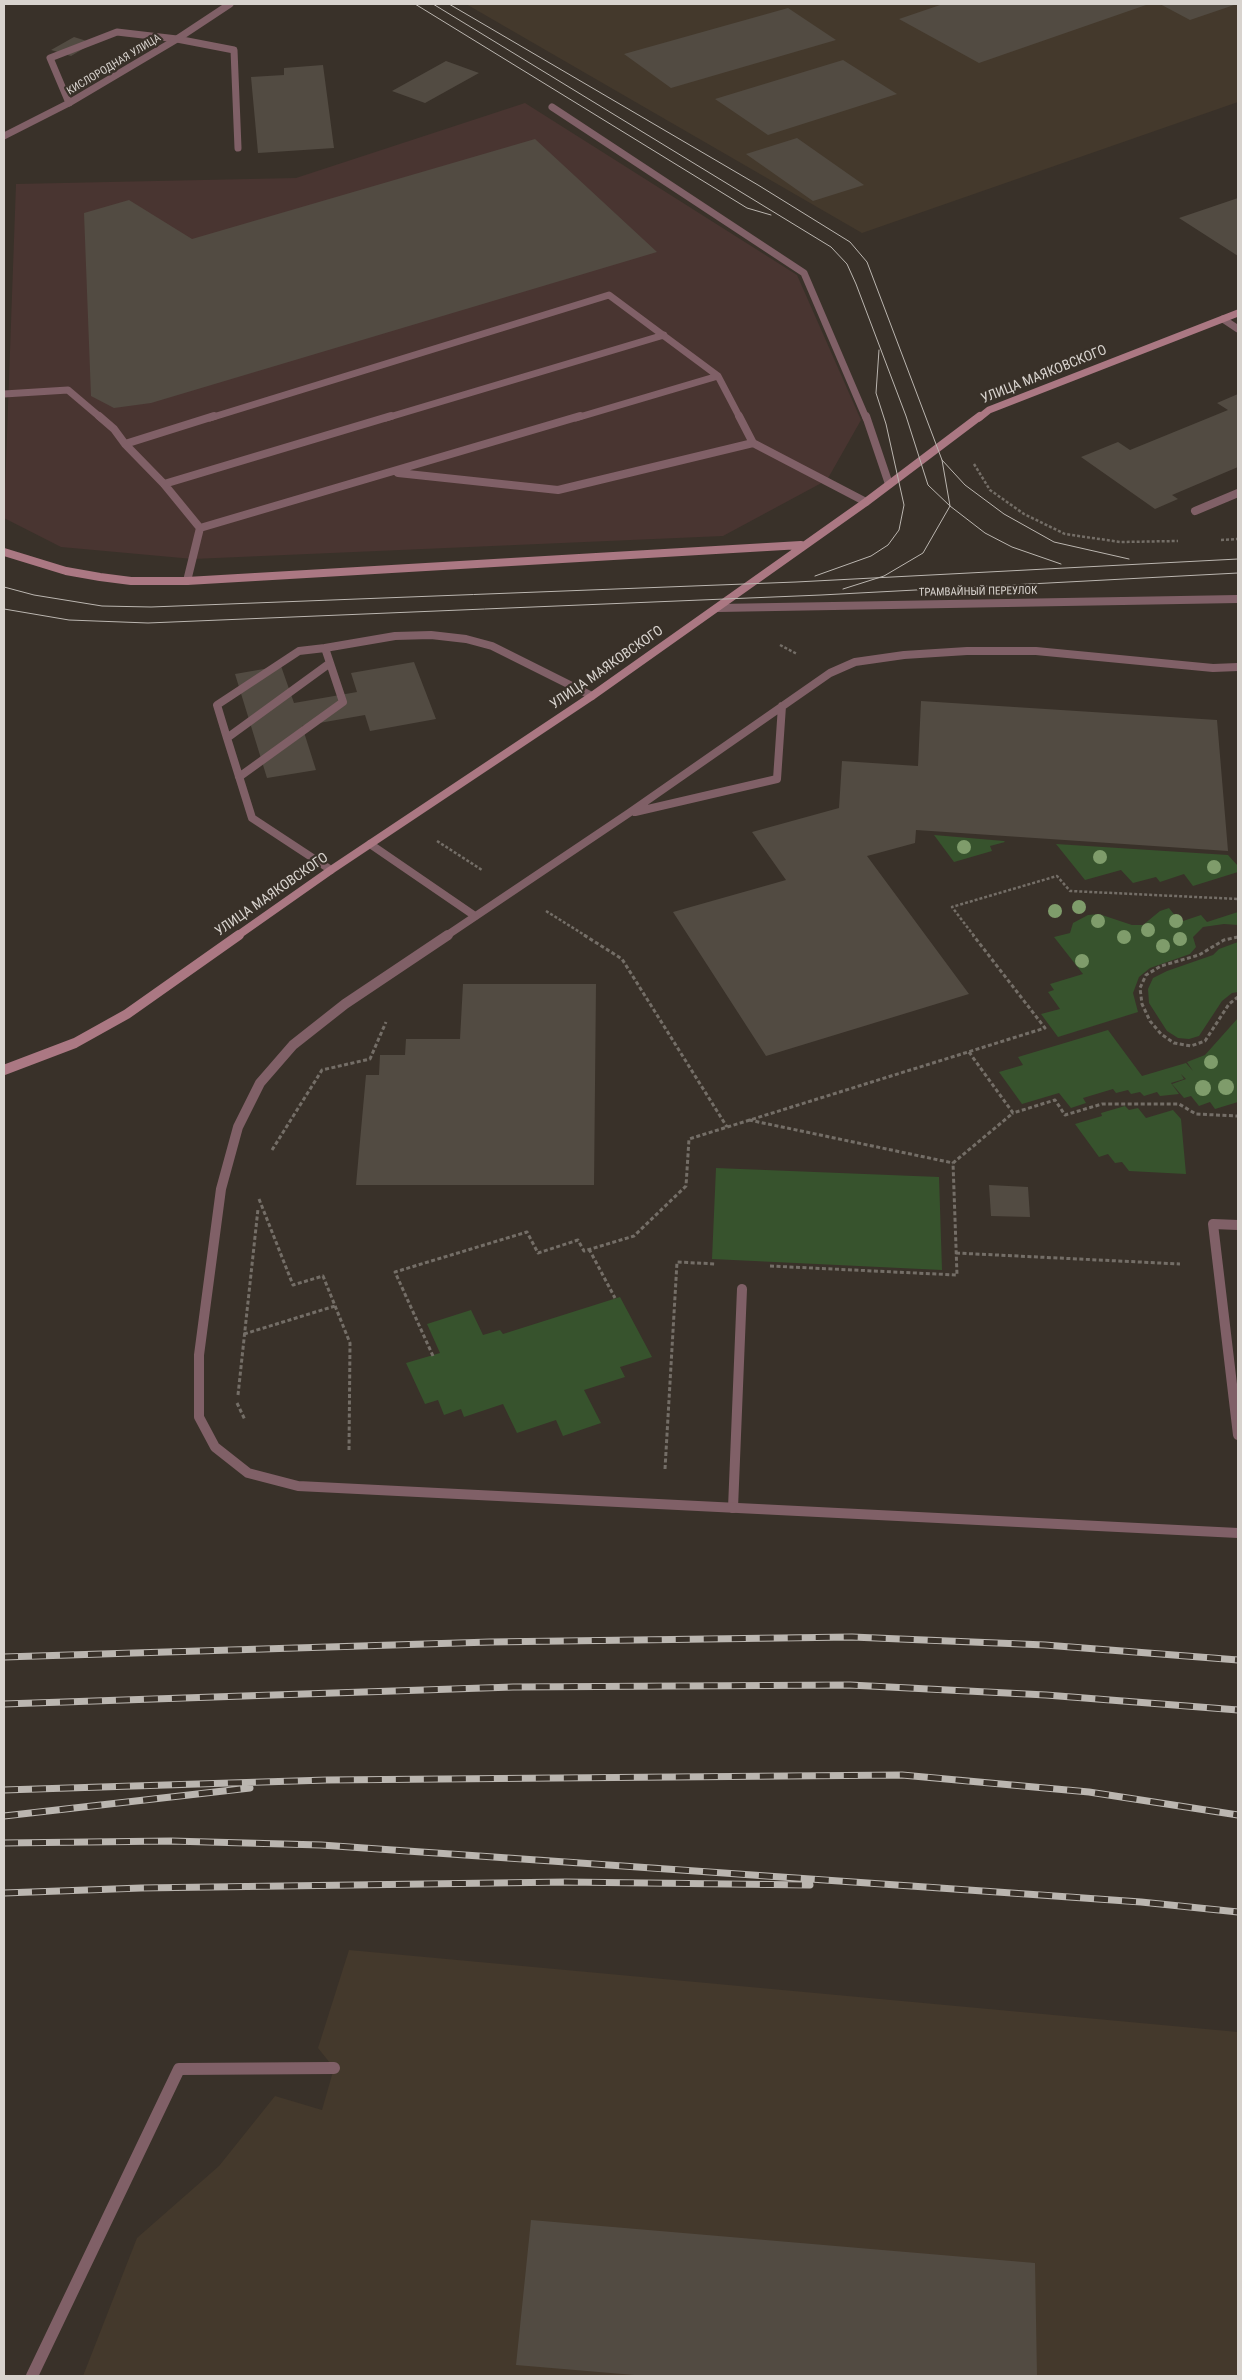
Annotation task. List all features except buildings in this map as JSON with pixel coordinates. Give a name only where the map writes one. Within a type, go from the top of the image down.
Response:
[{"type":"street","name":"КИСЛОРОДНАЯ УЛИЦА","points":[[4,136],[69,103],[177,39],[230,4]]},
{"type":"street","points":[[69,103],[50,58],[117,32],[177,39],[234,50],[238,148]]},
{"type":"street","points":[[552,107],[804,274],[871,429],[889,484]]},
{"type":"street","points":[[126,444],[609,295],[718,376],[753,443],[866,502]]},
{"type":"street","name":"УЛИЦА МАЯКОВСКОГО","points":[[4,1070],[75,1043],[127,1014],[331,870],[592,696],[718,608],[802,545],[866,502],[989,410],[1238,313]]},
{"type":"street","points":[[1223,319],[1238,329]]},
{"type":"street","points":[[164,484],[664,335]]},
{"type":"street","points":[[200,528],[718,376]]},
{"type":"street","points":[[4,394],[68,390],[114,429],[164,484],[200,528]]},
{"type":"street","points":[[392,472],[558,490],[753,443]]},
{"type":"street","points":[[1195,511],[1238,493]]},
{"type":"street","points":[[187,581],[200,528]]},
{"type":"street","points":[[4,552],[66,571],[100,577],[131,581],[187,581],[802,545]]},
{"type":"street","name":"ТРАМВАЙНЫЙ ПЕРЕУЛОК","points":[[718,608],[1238,599]]},
{"type":"street","points":[[331,870],[252,818],[217,705],[299,651],[395,636],[431,635],[466,639],[492,646],[592,696]]},
{"type":"street","points":[[239,777],[344,702],[325,648]]},
{"type":"street","points":[[1238,667],[1213,668],[1036,651],[967,651],[904,655],[854,662],[830,673],[629,813],[345,1004],[293,1045],[260,1083],[238,1127],[221,1189],[199,1355],[199,1417],[216,1447],[248,1472],[298,1486],[1238,1532]]},
{"type":"street","points":[[227,738],[330,663]]},
{"type":"street","points":[[629,813],[777,779],[782,706]]},
{"type":"street","points":[[370,844],[475,916]]},
{"type":"street","points":[[1238,1225],[1213,1224],[1238,1435]]},
{"type":"street","points":[[733,1508],[742,1289]]},
{"type":"street","points":[[32,2376],[179,2069],[334,2068]]},
{"type":"path","points":[[972,461],[990,490],[1024,514],[1065,534],[1120,542],[1185,541]]},
{"type":"path","points":[[1220,540],[1238,540]]},
{"type":"path","points":[[435,839],[513,890]]},
{"type":"path","points":[[433,1356],[395,1272],[527,1232],[538,1253],[578,1240],[584,1251],[634,1236],[686,1186],[689,1139],[1045,1028],[952,907],[1057,876],[1070,891],[1238,899]]},
{"type":"path","points":[[552,905],[544,910],[622,959],[727,1127]]},
{"type":"path","points":[[1238,937],[1224,940],[1199,955],[1161,966],[1146,975],[1140,988],[1142,1004],[1150,1021],[1161,1034],[1174,1043],[1191,1046],[1205,1041],[1229,1004],[1238,998]]},
{"type":"path","points":[[270,1154],[322,1070],[370,1059],[388,1017]]},
{"type":"path","points":[[970,1052],[1013,1113]]},
{"type":"path","points":[[953,1163],[1013,1113],[1055,1100],[1065,1115],[1102,1104],[1179,1104],[1196,1114],[1238,1116]]},
{"type":"path","points":[[749,1120],[953,1163]]},
{"type":"path","points":[[953,1163],[956,1251],[1218,1265]]},
{"type":"path","points":[[248,1426],[237,1404],[260,1190]]},
{"type":"path","points":[[259,1199],[293,1285],[323,1276],[350,1343],[349,1458]]},
{"type":"path","points":[[590,1249],[615,1298]]},
{"type":"path","points":[[244,1334],[335,1306]]},
{"type":"shaded area","points":[[466,4],[1238,4],[1238,102],[862,233]]},
{"type":"shaded area","points":[[525,103],[797,275],[861,420],[827,480],[723,536],[193,559],[61,547],[4,518],[16,184],[296,178]]},
{"type":"shaded area","points":[[349,1950],[1238,2032],[1238,2376],[83,2376],[137,2238],[219,2166],[275,2096],[322,2110],[334,2068],[318,2048]]},
{"type":"green space","points":[[934,835],[1005,842],[990,846],[992,851],[954,862]]},
{"type":"green space","points":[[1056,844],[1228,855],[1238,866],[1238,872],[1193,886],[1184,874],[1160,882],[1156,877],[1133,883],[1121,870],[1085,880]]},
{"type":"green space","points":[[1169,908],[1180,922],[1201,915],[1207,922],[1238,912],[1238,925],[1224,924],[1203,927],[1193,937],[1196,947],[1190,954],[1150,968],[1139,977],[1133,993],[1138,1012],[1058,1037],[1041,1014],[1060,1009],[1048,992],[1054,990],[1050,984],[1083,974],[1054,937],[1070,933],[1073,923],[1088,915],[1099,914],[1132,925],[1143,925],[1160,911]]},
{"type":"green space","points":[[1238,942],[1238,992],[1232,993],[1222,1001],[1199,1036],[1189,1039],[1178,1038],[1167,1031],[1149,1003],[1148,989],[1153,978],[1167,971],[1213,955],[1219,949]]},
{"type":"green space","points":[[1238,1018],[1238,1102],[1215,1109],[1210,1102],[1199,1106],[1191,1096],[1184,1098],[1172,1084],[1186,1079],[1181,1074],[1184,1079],[1171,1083],[1179,1094],[1160,1096],[1157,1092],[1144,1096],[1140,1092],[1131,1094],[1128,1090],[1116,1093],[1113,1089],[1083,1098],[1086,1103],[1071,1108],[1059,1093],[1022,1104],[999,1072],[1023,1065],[1018,1057],[1108,1030],[1142,1076],[1186,1063],[1193,1071],[1187,1062],[1205,1055]]},
{"type":"green space","points":[[1125,1106],[1129,1110],[1138,1108],[1146,1118],[1173,1110],[1181,1119],[1186,1174],[1129,1171],[1122,1162],[1115,1163],[1108,1154],[1099,1157],[1075,1124],[1102,1116],[1101,1113]]},
{"type":"green space","points":[[716,1168],[939,1177],[942,1270],[712,1259]]},
{"type":"green space","points":[[620,1297],[652,1357],[620,1367],[625,1377],[584,1390],[601,1423],[563,1436],[556,1420],[517,1433],[503,1404],[464,1417],[461,1409],[444,1415],[438,1400],[425,1404],[406,1363],[440,1353],[427,1324],[471,1310],[483,1335],[500,1330],[503,1334]]},
{"type":"tram line","points":[[415,4],[747,208],[771,215]]},
{"type":"tram line","points":[[433,4],[831,247],[847,264],[856,284],[906,416],[928,485],[950,506]]},
{"type":"tram line","points":[[449,4],[758,185],[850,242],[867,262],[942,460]]},
{"type":"tram line","points":[[815,576],[871,556],[888,545],[899,530],[904,505],[886,424],[876,393],[879,350]]},
{"type":"tram line","points":[[942,460],[965,485],[1004,514],[1054,542],[1129,559]]},
{"type":"tram line","points":[[942,460],[950,506]]},
{"type":"tram line","points":[[879,578],[923,553],[950,506]]},
{"type":"tram line","points":[[950,506],[985,533],[1012,547],[1061,564]]},
{"type":"tram line","points":[[879,578],[1238,559]]},
{"type":"tram line","points":[[4,609],[69,620],[148,623],[821,595],[1238,573]]},
{"type":"tram line","points":[[4,587],[34,595],[102,606],[151,607],[879,578]]},
{"type":"tram line","points":[[843,589],[879,578]]},
{"type":"railway","points":[[4,1657],[490,1642],[852,1637],[1045,1645],[1238,1660]]},
{"type":"railway","points":[[4,1704],[513,1687],[850,1685],[1046,1695],[1238,1710]]},
{"type":"railway","points":[[4,1790],[327,1780],[902,1775],[1089,1792],[1238,1815]]},
{"type":"railway","points":[[4,1816],[250,1788]]},
{"type":"railway","points":[[4,1843],[171,1841],[321,1845],[1141,1902],[1238,1912]]},
{"type":"railway","points":[[4,1893],[141,1888],[565,1882],[810,1885]]}]
